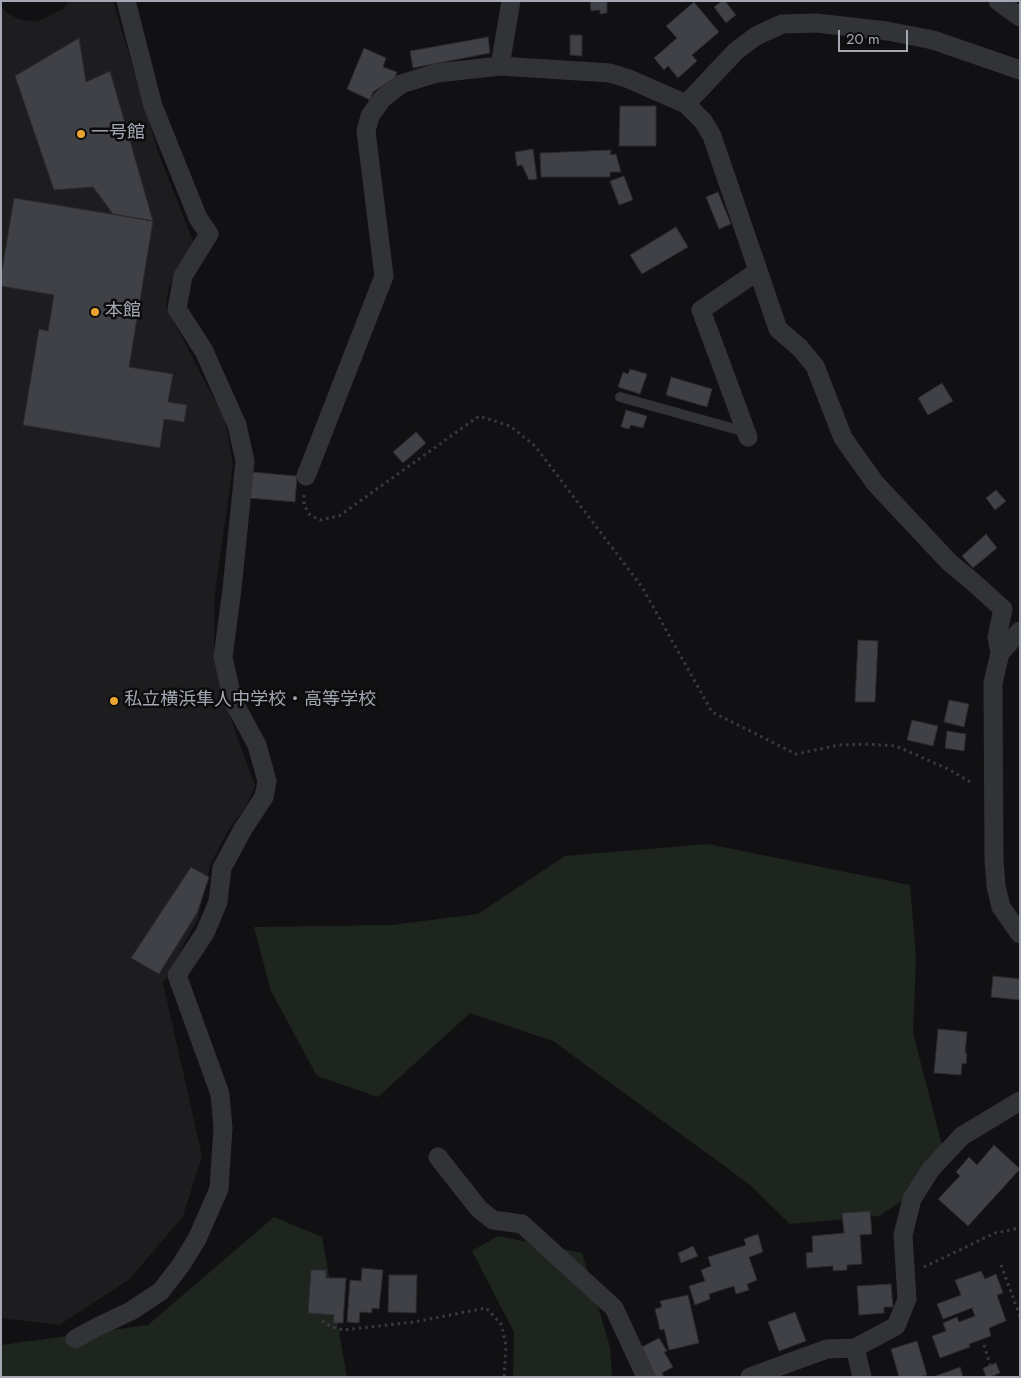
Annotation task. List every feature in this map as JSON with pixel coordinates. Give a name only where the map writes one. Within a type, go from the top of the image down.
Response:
[{"type":"street","points":[[75,1339],[131,1312],[161,1291],[197,1239],[219,1189],[223,1128],[220,1094],[177,975],[205,933],[218,902],[222,868],[243,829],[264,797],[267,781],[257,746],[233,701],[223,656],[245,461],[237,425],[204,351],[177,309],[183,276],[209,234],[198,218],[153,106],[126,1]]},
{"type":"street","points":[[500,66],[511,1]]},
{"type":"street","points":[[998,1],[1020,17]]},
{"type":"street","points":[[686,104],[736,51],[756,36],[782,24],[816,23],[896,33],[933,40],[1020,70]]},
{"type":"street","points":[[306,476],[384,276],[366,131],[370,116],[382,99],[401,84],[437,73],[500,66],[610,73],[629,79],[686,104],[703,121],[712,136],[778,329],[800,348],[815,366],[843,438],[875,484],[949,562],[1003,609],[997,637],[1000,653],[993,683],[994,859],[996,886],[1001,907],[1020,934]]},
{"type":"street","points":[[747,434],[701,310],[758,271]]},
{"type":"street","points":[[1000,653],[1020,630]]},
{"type":"street","points":[[750,1377],[827,1349],[855,1348],[896,1326],[908,1299],[903,1235],[912,1199],[931,1169],[962,1136],[1020,1102]]},
{"type":"street","points":[[438,1157],[479,1209],[493,1220],[522,1224],[614,1308],[646,1377]]},
{"type":"street","points":[[855,1348],[862,1377]]},
{"type":"lane","points":[[620,397],[747,434]]},
{"type":"path","points":[[306,476],[304,505],[310,515],[320,520],[339,516],[479,416],[510,426],[535,446],[642,587],[712,712],[796,754],[839,745],[896,746],[948,769],[994,796]]},
{"type":"path","points":[[906,1276],[995,1233],[1020,1228]]},
{"type":"path","points":[[1001,1265],[1020,1316]]},
{"type":"path","points":[[322,1321],[332,1327],[343,1330],[414,1322],[486,1308],[501,1324],[506,1345],[504,1377]]},
{"type":"path","points":[[984,1346],[994,1377]]},
{"type":"shaded area","name":"私立横浜隼人中学校・高等学校","points":[[69,1],[113,1],[158,152],[194,244],[169,286],[166,307],[225,420],[233,464],[214,600],[214,662],[238,740],[255,785],[247,805],[227,832],[210,865],[198,918],[163,983],[202,1156],[183,1216],[130,1279],[59,1325],[1,1318],[1,5],[7,13],[18,19],[36,22],[63,9]]},
{"type":"shaded area","points":[[708,844],[910,885],[916,958],[913,1033],[942,1145],[903,1200],[879,1216],[790,1224],[749,1184],[553,1041],[470,1013],[378,1097],[317,1076],[271,991],[254,927],[392,925],[478,914],[565,856]]},
{"type":"shaded area","points":[[274,1217],[322,1237],[347,1377],[1,1377],[1,1345],[148,1325]]},
{"type":"shaded area","points":[[498,1236],[582,1253],[610,1347],[612,1377],[513,1377],[514,1332],[472,1251]]},
{"type":"building","points":[[590,1],[607,1],[607,13],[600,14],[600,10],[591,11]]},
{"type":"building","points":[[725,1],[736,15],[726,23],[714,7]]},
{"type":"building","points":[[694,2],[719,32],[692,55],[697,61],[678,78],[668,66],[664,70],[654,58],[677,38],[666,26]]},
{"type":"building","points":[[570,35],[582,35],[582,56],[570,55]]},
{"type":"building","points":[[488,37],[490,53],[413,68],[410,51]]},
{"type":"building","name":"一号館","points":[[79,38],[86,82],[110,71],[153,221],[113,214],[93,187],[54,190],[15,76]]},
{"type":"building","points":[[364,48],[386,58],[383,67],[397,72],[395,78],[373,92],[370,100],[347,89]]},
{"type":"building","points":[[620,106],[656,106],[656,146],[619,146]]},
{"type":"building","points":[[533,149],[537,179],[529,180],[522,165],[517,166],[515,152]]},
{"type":"building","points":[[611,150],[610,155],[616,154],[621,172],[610,172],[610,177],[541,177],[540,153]]},
{"type":"building","points":[[624,176],[633,200],[619,205],[610,181]]},
{"type":"building","points":[[718,192],[731,224],[719,229],[706,197]]},
{"type":"building","name":"本館","points":[[14,198],[153,221],[129,367],[173,374],[168,402],[187,405],[184,422],[164,419],[160,448],[23,425],[39,329],[48,331],[54,295],[1,286]]},
{"type":"building","points":[[676,227],[688,247],[642,274],[630,255]]},
{"type":"building","points":[[630,369],[647,374],[640,394],[618,387],[623,372],[628,374]]},
{"type":"building","points":[[671,377],[712,389],[707,407],[666,395]]},
{"type":"building","points":[[942,383],[953,401],[928,415],[918,398]]},
{"type":"building","points":[[626,410],[647,416],[643,428],[631,425],[629,429],[621,427]]},
{"type":"building","points":[[416,432],[426,443],[403,463],[393,452]]},
{"type":"building","points":[[251,472],[297,476],[295,502],[249,498]]},
{"type":"building","points":[[996,490],[1006,501],[995,510],[986,498]]},
{"type":"building","points":[[986,534],[997,548],[973,568],[962,556]]},
{"type":"building","points":[[858,640],[878,641],[875,702],[855,702]]},
{"type":"building","points":[[949,700],[969,704],[964,727],[944,722]]},
{"type":"building","points":[[912,720],[938,726],[933,746],[907,740]]},
{"type":"building","points":[[947,731],[966,734],[964,751],[945,748]]},
{"type":"building","points":[[191,867],[209,877],[197,913],[159,974],[131,958]]},
{"type":"building","points":[[993,976],[1020,979],[1020,1000],[991,997]]},
{"type":"building","points":[[938,1029],[967,1032],[966,1064],[962,1063],[961,1075],[934,1073]]},
{"type":"building","points":[[994,1145],[1020,1169],[968,1226],[938,1199],[960,1176],[956,1172],[969,1157],[977,1165]]},
{"type":"building","points":[[870,1211],[872,1234],[860,1235],[862,1264],[847,1265],[847,1270],[833,1271],[833,1266],[807,1268],[806,1253],[813,1252],[812,1236],[844,1233],[842,1213]]},
{"type":"building","points":[[758,1234],[763,1252],[749,1257],[757,1280],[747,1284],[749,1290],[736,1294],[734,1286],[709,1294],[710,1299],[695,1305],[689,1286],[705,1281],[701,1270],[711,1266],[708,1257],[746,1245],[744,1239]]},
{"type":"building","points":[[693,1246],[698,1256],[681,1263],[678,1253]]},
{"type":"building","points":[[362,1268],[383,1270],[379,1309],[372,1308],[372,1313],[360,1312],[359,1323],[347,1322],[350,1280],[361,1281]]},
{"type":"building","points":[[311,1270],[326,1270],[326,1278],[346,1278],[343,1323],[333,1323],[334,1315],[308,1313]]},
{"type":"building","points":[[981,1271],[985,1279],[996,1274],[1003,1293],[997,1295],[1006,1321],[989,1328],[991,1336],[969,1344],[970,1347],[940,1358],[932,1336],[946,1331],[943,1323],[957,1317],[959,1322],[975,1316],[972,1308],[943,1319],[937,1304],[961,1295],[955,1280]]},
{"type":"building","points":[[389,1275],[417,1275],[416,1313],[388,1312]]},
{"type":"building","points":[[891,1284],[893,1307],[884,1307],[884,1313],[859,1315],[857,1286]]},
{"type":"building","points":[[688,1295],[699,1343],[669,1350],[664,1329],[660,1330],[655,1309],[662,1307],[660,1301]]},
{"type":"building","points":[[795,1312],[806,1341],[779,1351],[768,1322]]},
{"type":"building","points":[[659,1338],[667,1351],[664,1352],[673,1367],[662,1373],[664,1377],[656,1377],[640,1348]]},
{"type":"building","points":[[917,1341],[927,1375],[899,1377],[891,1349]]},
{"type":"building","points":[[996,1363],[1000,1373],[986,1377],[983,1368]]},
{"type":"building","points":[[960,1367],[963,1377],[933,1377]]},
{"type":"place","name":"一号館","points":[[81,134]]},
{"type":"place","name":"本館","points":[[95,312]]},
{"type":"place","name":"私立横浜隼人中学校・高等学校","points":[[114,701]]}]
